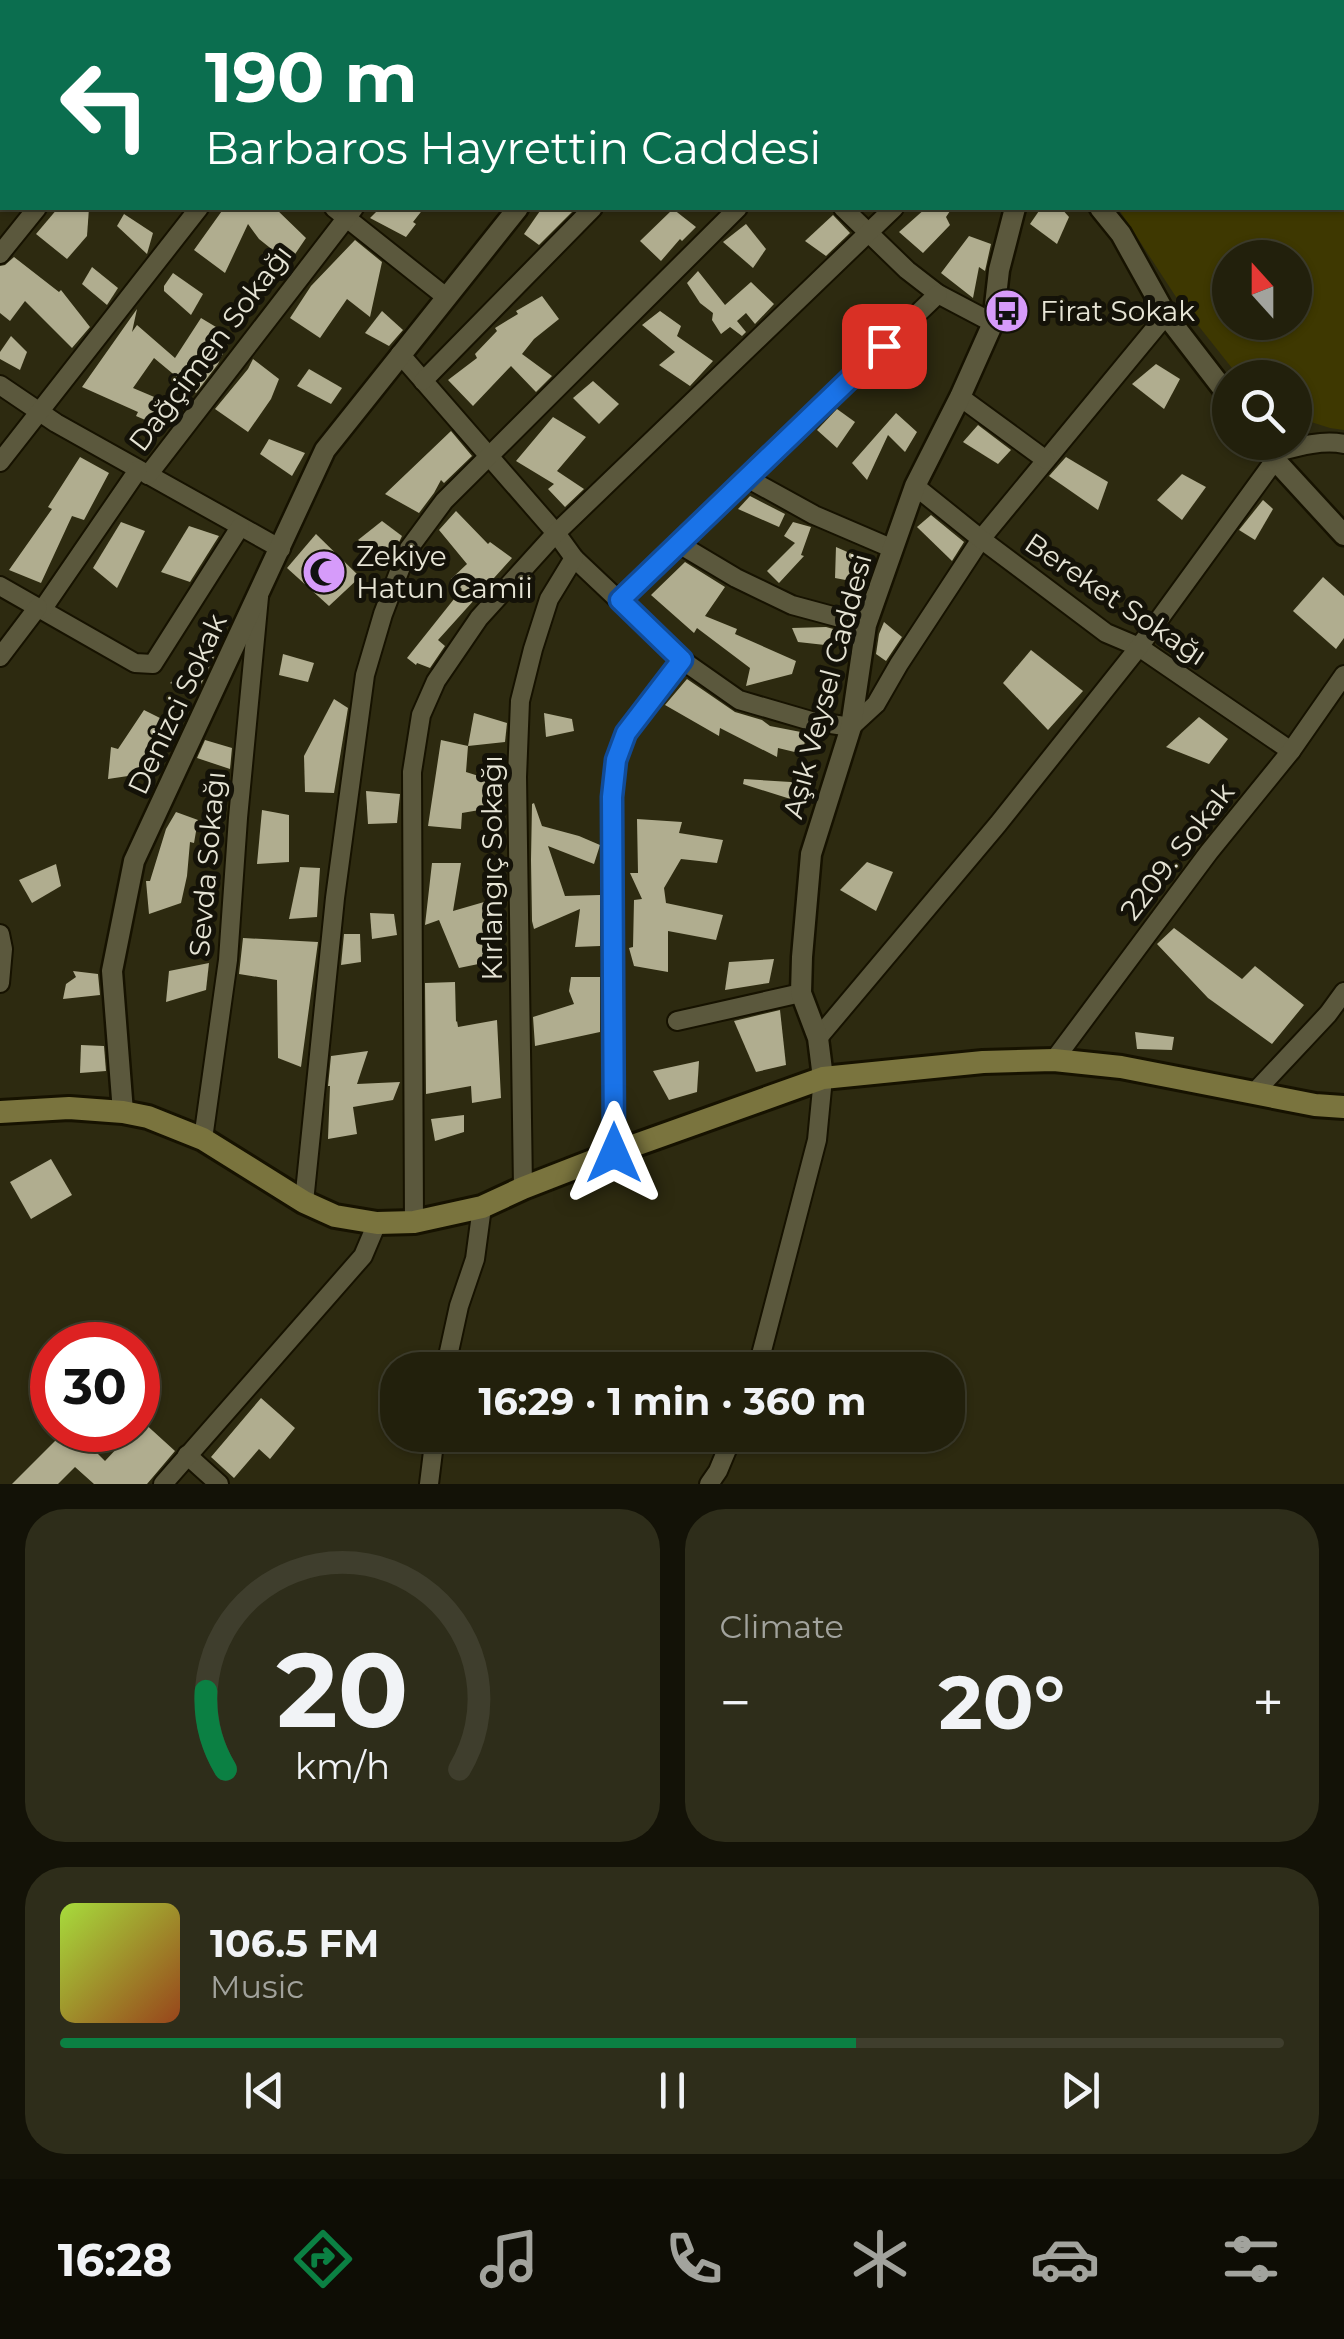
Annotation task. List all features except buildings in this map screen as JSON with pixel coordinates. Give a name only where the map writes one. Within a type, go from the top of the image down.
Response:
[{"type":"main road","points":[[0,1112],[69,1108],[148,1118],[203,1138],[304,1202],[335,1216],[377,1223],[414,1222],[482,1207],[614,1153],[823,1078],[982,1062],[1054,1060],[1120,1067],[1315,1105],[1344,1107]]},
{"type":"street","points":[[0,254],[35,210]]},
{"type":"street","points":[[0,462],[198,210]]},
{"type":"street","name":"Denizci Sokak","points":[[123,1112],[112,971],[134,861],[325,450],[516,210]]},
{"type":"street","points":[[423,380],[591,210]]},
{"type":"street","points":[[304,1202],[335,898],[365,675],[407,551],[444,501],[736,210]]},
{"type":"street","points":[[845,210],[938,294],[993,322]]},
{"type":"street","points":[[414,1222],[412,772],[421,714],[436,681],[479,618],[556,533],[892,210]]},
{"type":"street","name":"Aşık Veysel Caddesi","points":[[823,1078],[818,1038],[801,993],[811,854],[851,727],[866,626],[915,486],[993,322],[1000,270],[1015,210]]},
{"type":"street","points":[[1102,210],[1121,234],[1166,314],[1212,374]]},
{"type":"street","points":[[344,211],[446,297]]},
{"type":"street","name":"Dağçimen Sokağı","points":[[0,657],[344,211]]},
{"type":"street","points":[[620,600],[938,294]]},
{"type":"street","points":[[400,354],[574,558],[682,660],[739,700],[811,721],[851,727],[876,704],[981,539],[1166,314]]},
{"type":"street","points":[[0,385],[40,413],[280,549]]},
{"type":"street","points":[[960,397],[1046,460]]},
{"type":"street","points":[[1312,445],[1344,444]]},
{"type":"street","points":[[818,1038],[998,824],[1139,647],[1264,460]]},
{"type":"street","points":[[1276,460],[1344,534]]},
{"type":"street","points":[[747,478],[814,515],[891,548]]},
{"type":"street","name":"Bereket Sokağı","points":[[915,486],[1106,632],[1139,647],[1291,751]]},
{"type":"street","points":[[0,586],[135,664],[153,664],[240,527]]},
{"type":"street","points":[[679,544],[792,606],[866,626]]},
{"type":"street","name":"Kırlangıç Sokağı","points":[[523,1188],[517,776],[520,701],[549,599],[574,558]]},
{"type":"street","name":"Sevda Sokağı","points":[[203,1138],[228,960],[260,593]]},
{"type":"street","points":[[614,1153],[612,797],[616,760],[626,733],[682,660]]},
{"type":"street","name":"2209. Sokak","points":[[1054,1060],[1209,852],[1291,751],[1344,674]]},
{"type":"street","points":[[0,934],[4,949],[0,983]]},
{"type":"street","points":[[1254,1094],[1344,992]]},
{"type":"street","points":[[677,1021],[801,993]]},
{"type":"street","points":[[762,1352],[817,1140],[823,1078]]},
{"type":"street","points":[[449,1352],[475,1258],[482,1207]]},
{"type":"street","points":[[163,1484],[363,1256],[377,1223]]},
{"type":"street","points":[[429,1484],[433,1452]]},
{"type":"street","points":[[709,1484],[726,1452]]},
{"type":"street","points":[[187,1455],[219,1484]]},
{"type":"shaded area","points":[[1119,210],[1344,210],[1344,430],[1312,422],[1312,360],[1226,360],[1178,300]]},
{"type":"place","name":"Firat Sokak","points":[[1007,311]]},
{"type":"place","name":"Zekiye Hatun Camii","points":[[324,572]]},
{"type":"route","points":[[614,1153],[612,797],[616,760],[626,733],[682,660],[620,600],[884,346]]}]
